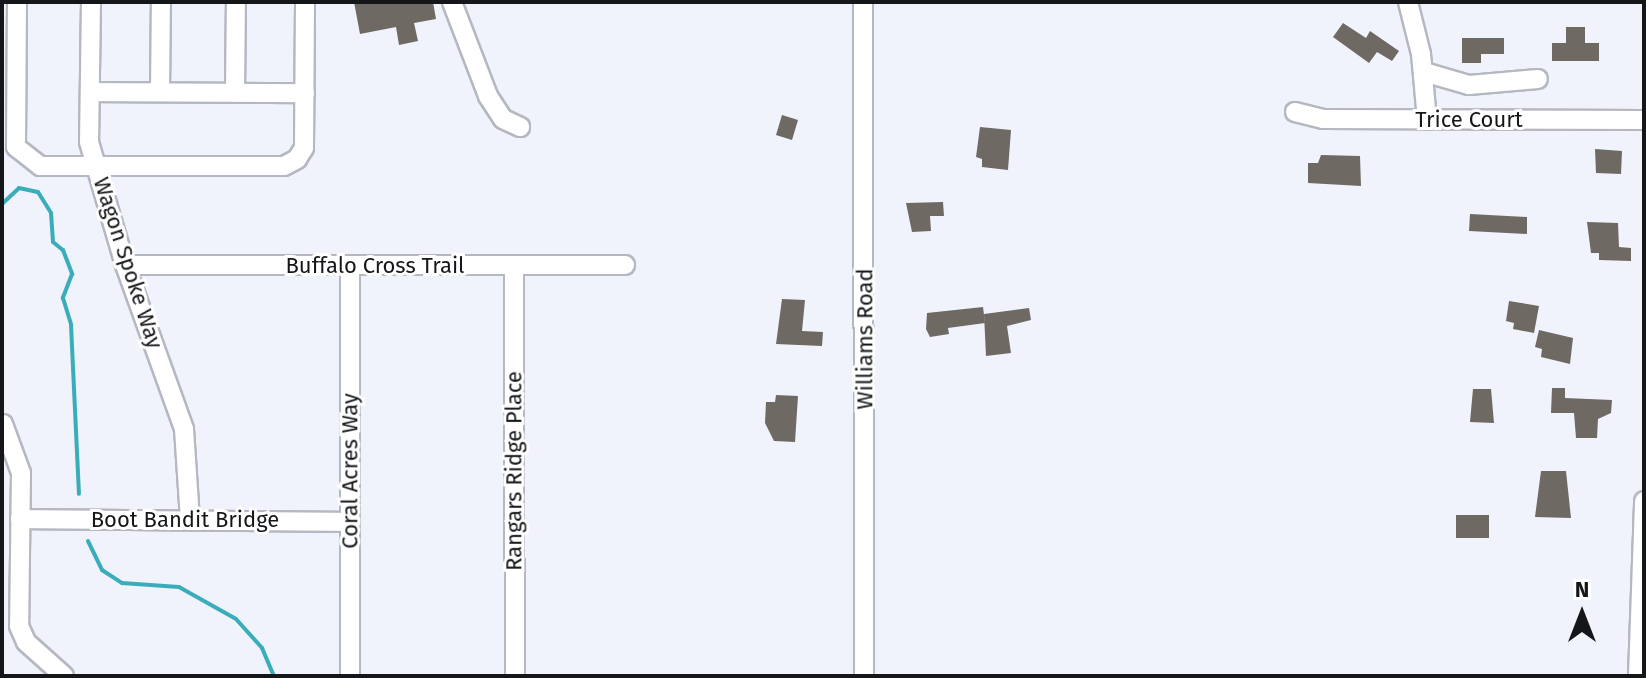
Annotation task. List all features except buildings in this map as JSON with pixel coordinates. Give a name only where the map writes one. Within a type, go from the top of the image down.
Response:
[{"type":"street","points":[[17,2],[16,147],[40,166],[284,166],[304,148],[305,2]]},
{"type":"street","name":"Wagon Spoke Way","points":[[91,2],[89,142],[125,265],[184,429],[190,520]]},
{"type":"street","points":[[160,91],[161,2]]},
{"type":"street","points":[[235,92],[236,2]]},
{"type":"street","points":[[452,2],[488,96],[503,119],[520,127]]},
{"type":"street","name":"Williams Road","points":[[863,2],[864,676]]},
{"type":"street","points":[[1408,2],[1424,72],[1427,120]]},
{"type":"street","points":[[1424,72],[1469,85],[1538,79]]},
{"type":"street","points":[[90,92],[305,93]]},
{"type":"street","name":"Trice Court","points":[[1295,112],[1323,119],[1644,120]]},
{"type":"street","name":"Buffalo Cross Trail","points":[[125,265],[625,265]]},
{"type":"street","name":"Coral Acres Way","points":[[350,265],[350,676]]},
{"type":"street","name":"Rangars Ridge Place","points":[[514,266],[515,676]]},
{"type":"street","points":[[3,424],[21,473],[19,626],[26,642],[64,676]]},
{"type":"street","points":[[1638,676],[1644,501]]},
{"type":"street","name":"Boot Bandit Bridge","points":[[20,519],[350,522]]},
{"type":"waterway","points":[[2,204],[19,188],[38,192],[51,213],[53,242],[63,250],[72,274],[63,298],[71,325],[79,494]]},
{"type":"waterway","points":[[88,541],[102,570],[122,583],[179,587],[236,619],[262,648],[274,676]]}]
